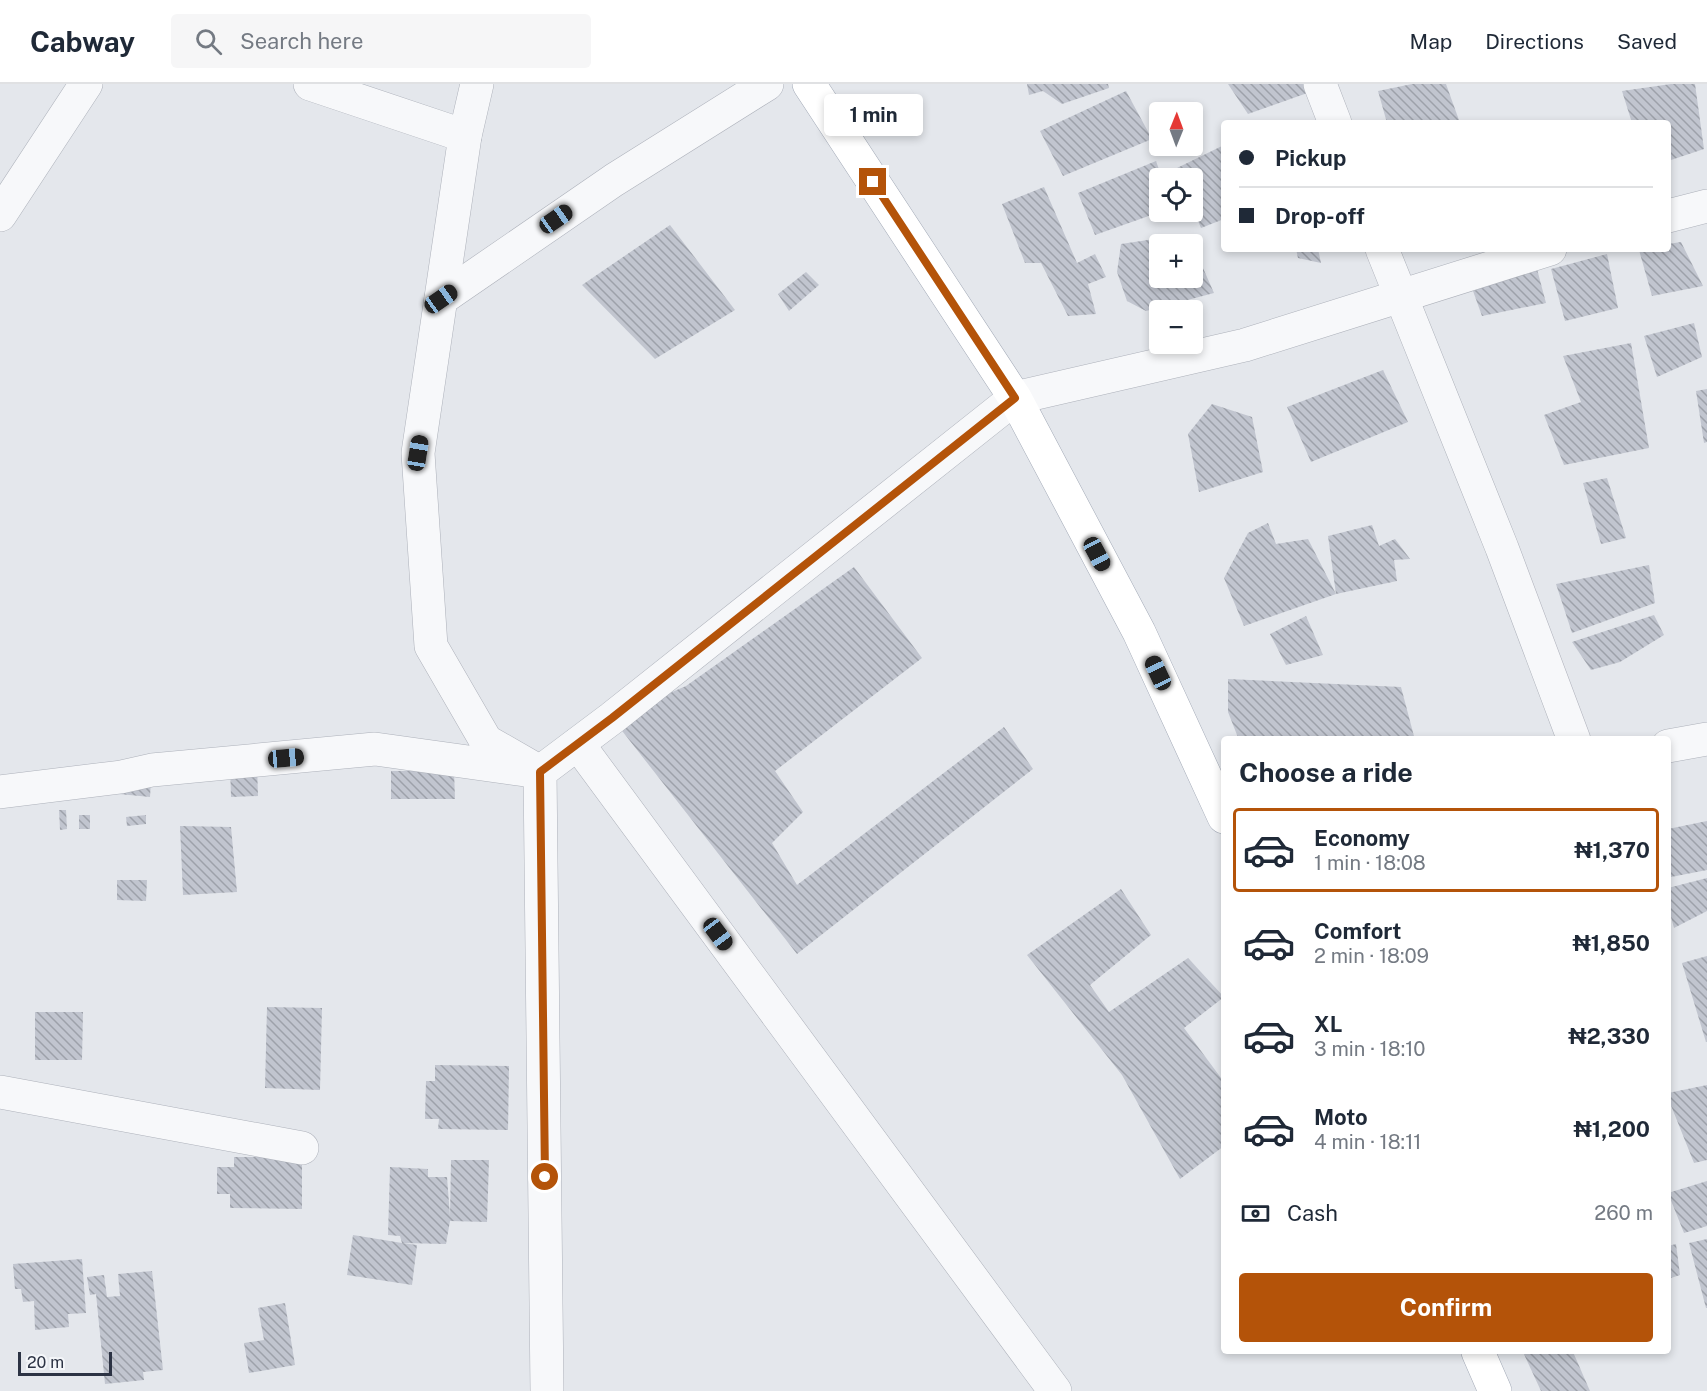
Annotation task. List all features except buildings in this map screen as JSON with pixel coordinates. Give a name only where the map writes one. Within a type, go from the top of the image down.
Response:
[{"type":"main road","points":[[809,84],[1015,398],[1139,632],[1221,810]]},
{"type":"main road","points":[[1479,1354],[1495,1391]]},
{"type":"street","points":[[0,215],[86,84]]},
{"type":"street","points":[[310,84],[465,136]]},
{"type":"street","points":[[477,84],[465,136],[418,453],[431,646],[486,741],[540,772]]},
{"type":"street","points":[[441,299],[614,180],[767,84]]},
{"type":"street","points":[[1320,84],[1334,120]]},
{"type":"street","points":[[1671,215],[1707,206]]},
{"type":"street","points":[[1384,252],[1502,548],[1572,736]]},
{"type":"street","points":[[0,792],[121,777],[152,770],[375,749],[540,772],[1015,398],[1245,345],[1540,252]]},
{"type":"street","points":[[1671,745],[1707,739]]},
{"type":"street","points":[[578,744],[1055,1391]]},
{"type":"street","points":[[540,772],[547,1391]]},
{"type":"street","points":[[0,1092],[303,1149]]},
{"type":"route","points":[[545,1177],[540,772],[612,718],[1015,398],[873,182]]}]
